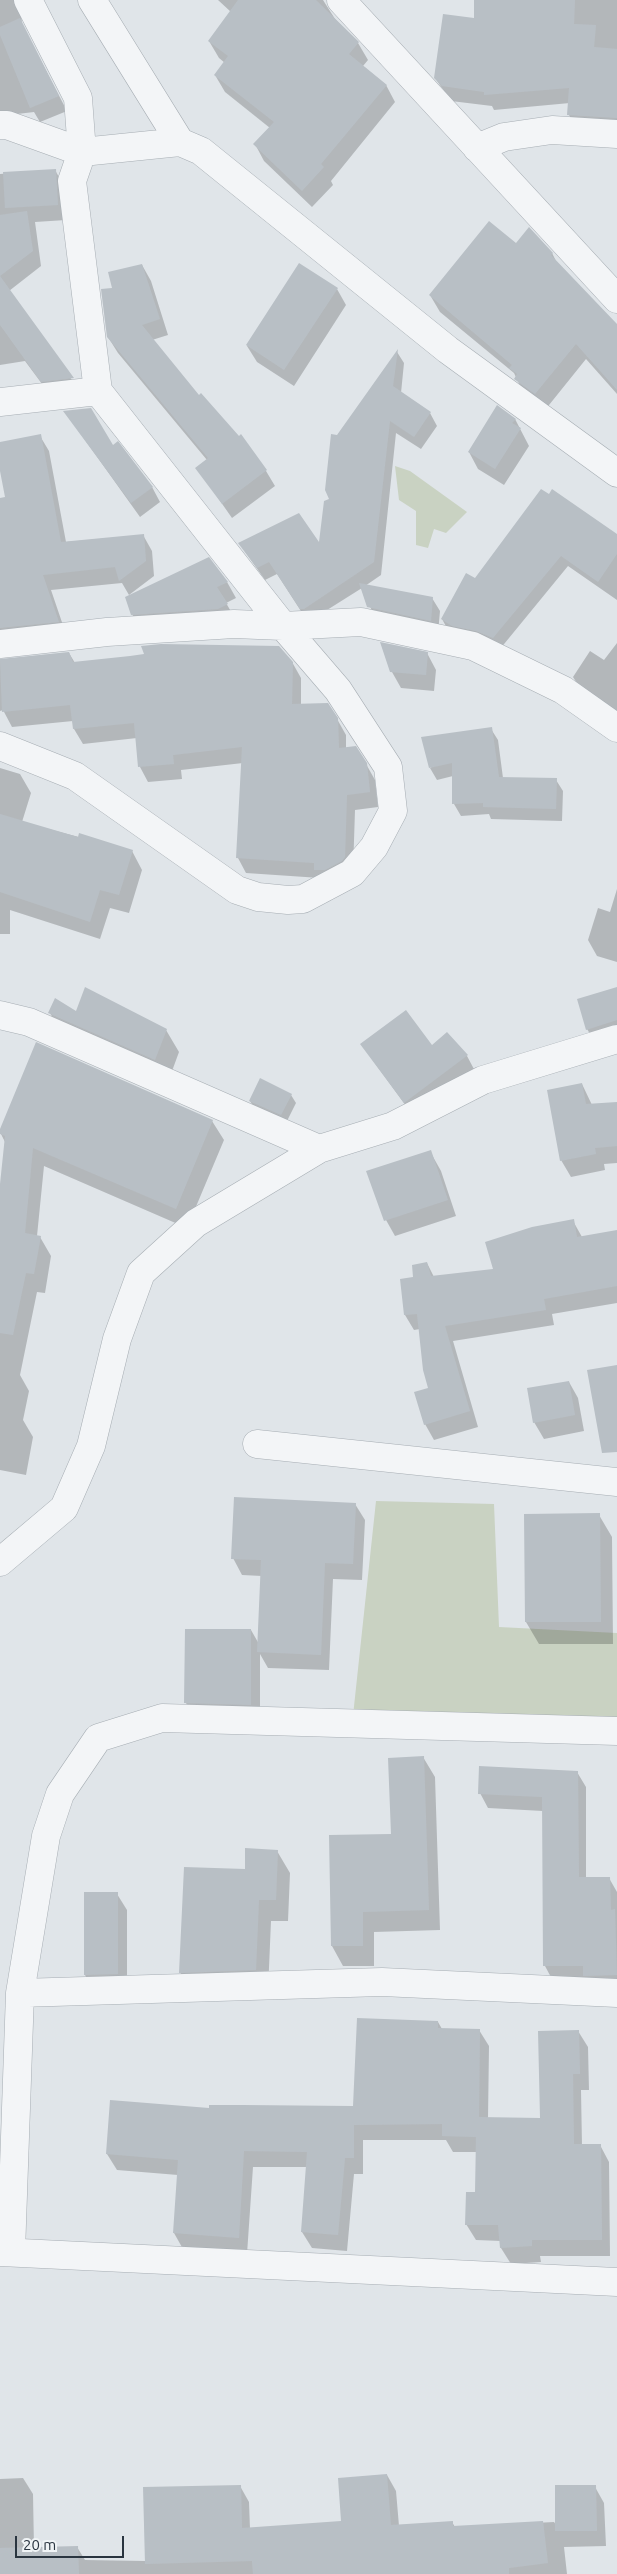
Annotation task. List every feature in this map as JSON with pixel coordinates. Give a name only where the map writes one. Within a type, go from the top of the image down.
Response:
[{"type":"street","points":[[0,746],[75,776],[236,890],[258,897],[288,900],[303,899],[352,873],[374,847],[393,811],[388,767],[338,690],[283,626],[98,391],[72,181],[82,152],[78,98],[28,0]]},
{"type":"street","points":[[92,0],[180,142]]},
{"type":"street","points":[[341,0],[617,299]]},
{"type":"street","points":[[0,125],[7,125],[82,152],[180,142],[201,151],[448,350],[617,472]]},
{"type":"street","points":[[477,148],[504,137],[552,130],[617,134]]},
{"type":"street","points":[[0,402],[98,391]]},
{"type":"street","points":[[0,644],[107,632],[234,624],[283,626],[361,622],[473,646],[563,690],[617,728]]},
{"type":"street","points":[[0,1015],[29,1022],[319,1149]]},
{"type":"street","points":[[0,1562],[64,1508],[91,1446],[118,1339],[141,1273],[196,1223],[319,1149],[392,1126],[483,1080],[617,1039]]},
{"type":"street","points":[[257,1444],[617,1482]]},
{"type":"street","points":[[617,1731],[162,1718],[98,1738],[60,1794],[46,1836],[20,1993],[5,2252],[617,2282]]},
{"type":"street","points":[[20,1993],[382,1982],[617,1993]]},
{"type":"green space","points":[[395,466],[410,471],[467,512],[446,533],[434,529],[428,548],[416,545],[416,511],[399,500]]},
{"type":"green space","points":[[376,1501],[494,1504],[499,1627],[617,1633],[617,1731],[352,1725]]},
{"type":"building","points":[[238,0],[316,0],[359,42],[349,54],[387,85],[321,164],[324,167],[302,191],[253,144],[274,122],[214,75],[228,56],[208,41]]},
{"type":"building","points":[[474,0],[575,0],[574,24],[596,25],[594,47],[617,49],[617,118],[567,115],[569,88],[484,95],[484,92],[442,86],[434,78],[443,14],[474,18]]},
{"type":"building","points":[[20,18],[59,96],[30,108],[0,35],[0,27]]},
{"type":"building","points":[[56,169],[58,205],[5,208],[3,172]]},
{"type":"building","points":[[27,211],[33,251],[0,276],[0,215]]},
{"type":"building","points":[[489,221],[516,243],[529,227],[553,253],[551,255],[617,324],[617,390],[576,344],[535,394],[514,379],[517,374],[509,368],[512,365],[429,295]]},
{"type":"building","points":[[299,263],[338,288],[284,370],[246,345]]},
{"type":"building","points":[[142,264],[160,319],[142,325],[199,395],[201,393],[239,436],[241,434],[267,470],[222,504],[195,468],[208,458],[107,337],[101,289],[112,288],[108,272]]},
{"type":"building","points":[[0,276],[74,378],[41,382],[0,325]]},
{"type":"building","points":[[398,349],[393,386],[431,412],[414,437],[390,421],[374,562],[304,609],[300,609],[269,562],[257,568],[238,543],[299,513],[319,542],[324,501],[329,499],[325,490],[331,434],[337,435]]},
{"type":"building","points":[[497,405],[516,419],[512,423],[521,428],[495,469],[468,452]]},
{"type":"building","points":[[91,408],[113,445],[118,441],[153,487],[131,503],[63,411]]},
{"type":"building","points":[[41,434],[61,542],[144,534],[146,561],[119,581],[115,567],[43,575],[59,622],[0,628],[0,498],[5,497],[0,471],[0,442]]},
{"type":"building","points":[[541,489],[549,494],[552,489],[617,534],[617,554],[598,582],[561,556],[493,638],[476,631],[452,626],[441,619],[466,573],[475,578]]},
{"type":"building","points":[[209,557],[228,582],[217,587],[228,604],[218,609],[131,615],[125,597]]},
{"type":"building","points":[[359,583],[433,597],[431,621],[367,607]]},
{"type":"building","points":[[380,642],[428,652],[426,675],[390,672]]},
{"type":"building","points":[[161,644],[279,646],[293,662],[292,704],[328,703],[338,718],[339,748],[356,746],[367,763],[370,792],[347,795],[345,857],[342,861],[325,870],[314,870],[314,863],[236,858],[242,747],[173,755],[174,764],[138,767],[134,723],[73,729],[70,705],[2,712],[0,659],[69,652],[73,662],[144,654],[141,646]]},
{"type":"building","points":[[492,727],[499,777],[557,778],[556,809],[483,807],[483,803],[452,804],[452,763],[429,768],[421,737]]},
{"type":"building","points":[[0,814],[78,837],[79,833],[133,850],[119,895],[100,890],[90,922],[0,892]]},
{"type":"building","points":[[85,987],[167,1029],[155,1060],[48,1013],[55,998],[76,1011]]},
{"type":"building","points":[[617,987],[617,1020],[586,1030],[577,999]]},
{"type":"building","points":[[406,1010],[432,1045],[447,1032],[468,1055],[404,1103],[360,1044]]},
{"type":"building","points":[[36,1042],[213,1120],[176,1209],[33,1148],[25,1233],[41,1236],[34,1274],[26,1273],[13,1335],[0,1333],[0,1184],[5,1136],[0,1134],[0,1129]]},
{"type":"building","points":[[260,1078],[292,1094],[281,1115],[249,1101]]},
{"type":"building","points":[[582,1083],[586,1104],[617,1102],[617,1146],[595,1148],[596,1154],[560,1161],[547,1090]]},
{"type":"building","points":[[431,1150],[448,1200],[384,1221],[366,1171]]},
{"type":"building","points":[[574,1219],[577,1237],[617,1230],[617,1286],[544,1299],[546,1310],[445,1326],[470,1411],[424,1425],[414,1392],[428,1388],[423,1370],[417,1314],[404,1315],[400,1279],[413,1277],[412,1265],[427,1262],[431,1276],[493,1269],[485,1242],[532,1227]]},
{"type":"building","points":[[617,1365],[617,1452],[602,1453],[587,1370]]},
{"type":"building","points":[[569,1381],[575,1415],[533,1423],[527,1388]]},
{"type":"building","points":[[234,1497],[356,1503],[353,1564],[325,1563],[321,1655],[257,1652],[261,1560],[231,1559]]},
{"type":"building","points":[[600,1513],[601,1622],[525,1622],[524,1514]]},
{"type":"building","points":[[185,1629],[251,1629],[251,1705],[184,1703]]},
{"type":"building","points":[[424,1756],[429,1910],[363,1912],[363,1946],[331,1946],[329,1835],[391,1834],[388,1758]]},
{"type":"building","points":[[479,1766],[578,1771],[579,1877],[610,1877],[611,1910],[615,1909],[617,1975],[583,1976],[583,1966],[543,1966],[542,1797],[478,1794]]},
{"type":"building","points":[[245,1848],[278,1850],[276,1900],[259,1900],[256,1970],[179,1973],[184,1867],[245,1869]]},
{"type":"building","points":[[84,1892],[118,1892],[118,1974],[84,1975]]},
{"type":"building","points":[[357,2018],[438,2021],[438,2028],[480,2029],[479,2117],[540,2118],[538,2031],[579,2030],[580,2074],[573,2074],[574,2144],[601,2144],[602,2240],[532,2240],[532,2246],[500,2248],[498,2225],[465,2225],[466,2192],[475,2192],[476,2137],[442,2136],[442,2124],[354,2125],[354,2158],[345,2158],[338,2235],[301,2232],[307,2152],[244,2151],[239,2238],[173,2233],[178,2160],[106,2154],[110,2100],[209,2108],[209,2105],[353,2106]]},
{"type":"building","points":[[387,2474],[391,2525],[453,2521],[453,2526],[543,2521],[548,2563],[509,2568],[509,2574],[253,2574],[252,2561],[145,2564],[143,2487],[241,2485],[242,2528],[341,2521],[338,2478]]},
{"type":"building","points":[[555,2485],[596,2485],[597,2531],[555,2531]]},
{"type":"building","points":[[78,2546],[79,2574],[0,2574],[0,2548]]}]
